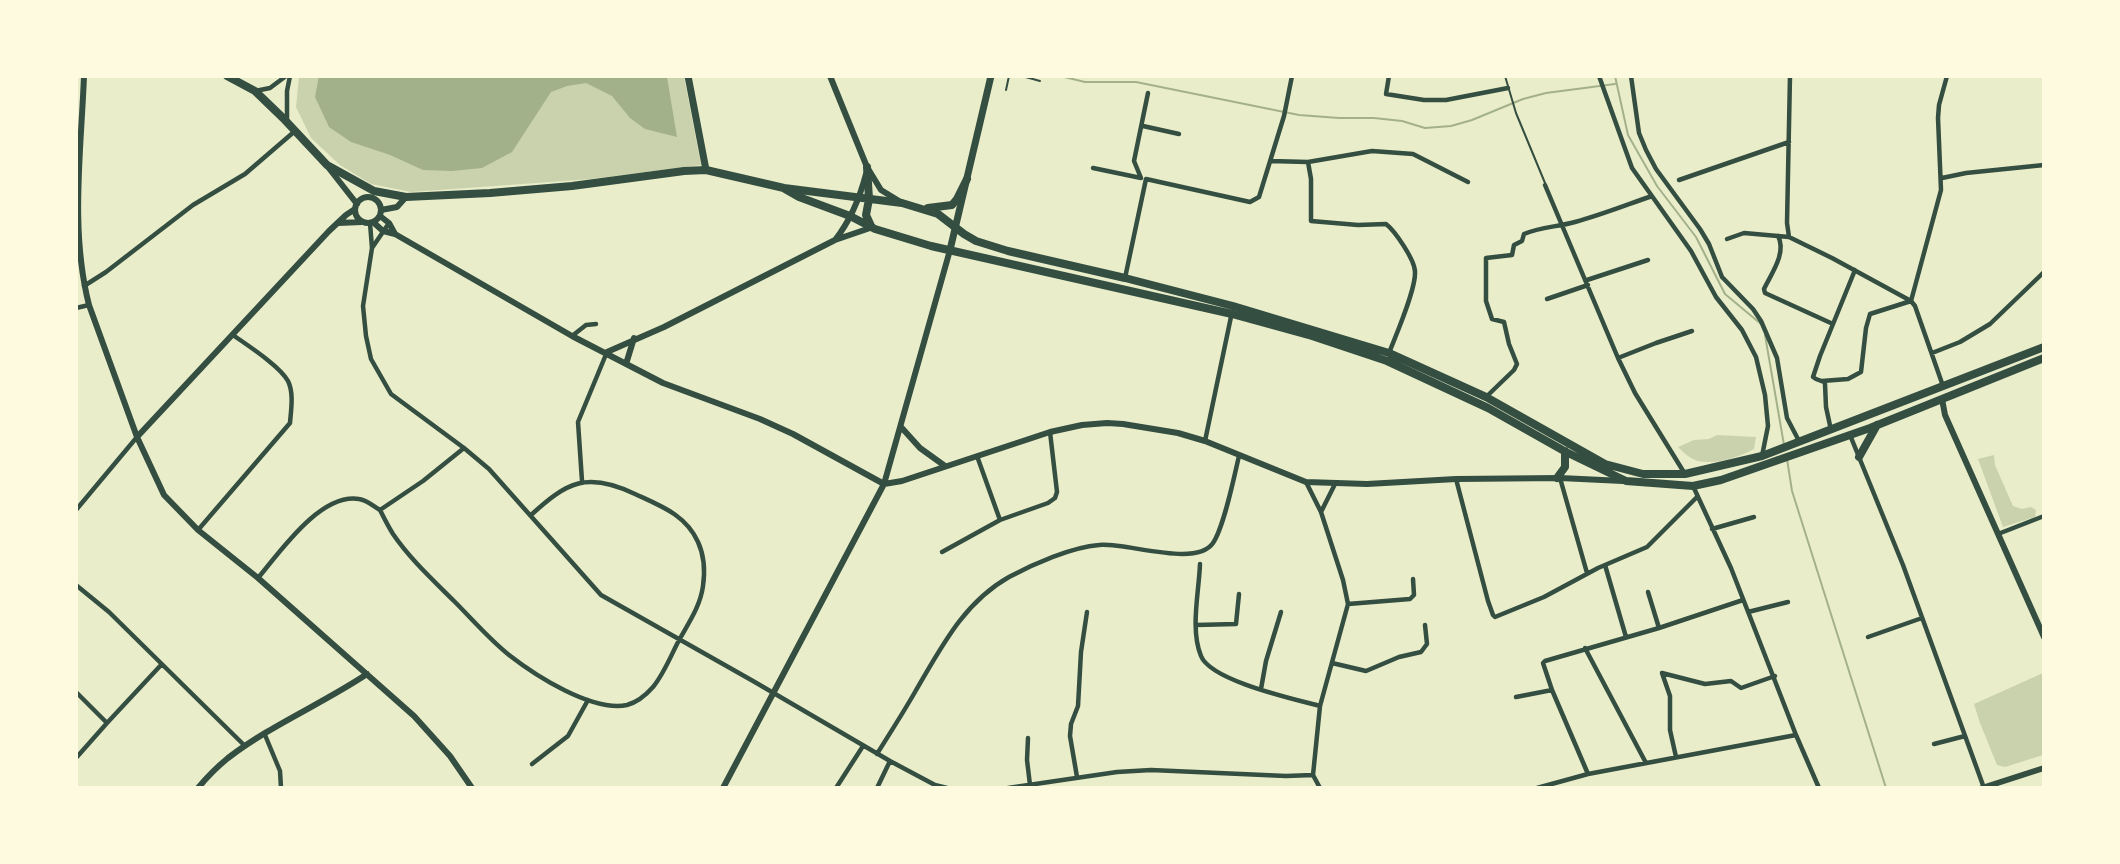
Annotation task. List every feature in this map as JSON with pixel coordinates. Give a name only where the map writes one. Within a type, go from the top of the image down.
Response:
[{"type":"main road","points":[[228,76],[255,91],[327,165],[374,191],[406,197],[572,186],[706,170],[784,188],[902,203],[924,208],[945,218],[956,229],[976,241],[1008,251],[1125,278],[1389,353],[1486,397],[1605,464],[1643,474],[1685,474],[1765,454],[2043,347]]},
{"type":"main road","points":[[688,76],[706,170]]},
{"type":"main road","points":[[950,250],[990,76]]},
{"type":"main road","points":[[867,167],[869,199],[866,215],[873,227]]},
{"type":"main road","points":[[924,208],[952,205],[967,179]]},
{"type":"main road","points":[[784,188],[799,197],[873,227],[931,246],[1232,310],[1387,361],[1488,408],[1566,452],[1626,481],[1693,486],[1721,480],[1877,425],[2043,358]]},
{"type":"main road","points":[[1942,386],[1942,399]]},
{"type":"main road","points":[[1859,458],[1877,425]]},
{"type":"main road","points":[[1558,478],[1565,468],[1566,452],[1560,439]]},
{"type":"street","points":[[84,76],[78,206],[79,252],[84,286],[136,437],[164,495],[198,530],[258,578],[414,716],[450,756],[472,788]]},
{"type":"street","points":[[255,91],[270,88],[288,76]]},
{"type":"street","points":[[287,122],[288,76]]},
{"type":"street","points":[[830,76],[867,167],[881,190],[902,203]]},
{"type":"street","points":[[1093,168],[1250,202],[1259,197],[1284,116],[1292,76]]},
{"type":"street","points":[[1389,76],[1386,94],[1424,100],[1446,100],[1508,88]]},
{"type":"street","points":[[1599,76],[1632,168],[1691,251],[1716,297],[1742,330],[1756,357],[1766,395],[1768,426],[1765,454]]},
{"type":"street","points":[[1630,76],[1639,133],[1656,169],[1700,229],[1709,244],[1722,277],[1753,309],[1761,321],[1777,358],[1787,418],[1796,443]]},
{"type":"street","points":[[1789,237],[1790,76]]},
{"type":"street","points":[[1911,301],[1939,200],[1942,178],[1938,118],[1947,76]]},
{"type":"street","points":[[1125,278],[1143,178],[1134,161],[1148,93]]},
{"type":"street","points":[[1143,126],[1179,134]]},
{"type":"street","points":[[84,286],[106,272],[193,205],[245,174],[295,130]]},
{"type":"street","points":[[1679,180],[1789,142]]},
{"type":"street","points":[[1270,160],[1308,162],[1372,151],[1413,154],[1468,183]]},
{"type":"street","points":[[1308,162],[1311,179],[1311,221],[1358,225],[1386,224],[1402,245],[1414,267],[1415,277],[1407,306],[1389,353]]},
{"type":"street","points":[[327,165],[356,207],[358,218],[362,222]]},
{"type":"street","points":[[1942,178],[1966,172],[2043,165]]},
{"type":"street","points":[[836,240],[850,216],[867,167]]},
{"type":"street","points":[[1545,185],[1618,358],[1641,405],[1685,474]]},
{"type":"street","points":[[1486,397],[1514,370],[1517,364],[1504,322],[1492,319],[1486,304],[1485,259],[1512,255],[1514,245],[1522,241],[1524,234],[1540,227],[1563,225],[1600,215],[1652,196]]},
{"type":"street","points":[[406,197],[397,207],[380,213],[371,223],[372,248],[363,306],[369,347],[379,375],[391,394],[489,469],[601,595],[877,754],[935,786],[947,788]]},
{"type":"street","points":[[76,510],[136,437],[363,199],[371,198],[378,202],[380,213],[395,234]]},
{"type":"street","points":[[338,223],[371,223],[383,231],[395,234],[572,336],[607,352],[663,383],[760,419],[793,434],[884,484],[902,481],[1050,432],[1082,425],[1123,424],[1179,433],[1205,441],[1306,482],[1367,484],[1456,479],[1558,478],[1626,481]]},
{"type":"street","points":[[372,248],[389,223]]},
{"type":"street","points":[[582,482],[578,422],[607,352],[634,338],[664,327],[836,240],[873,227]]},
{"type":"street","points":[[1727,239],[1744,233],[1789,237],[1911,301],[1915,306],[1942,386]]},
{"type":"street","points":[[1778,236],[1781,241],[1781,250],[1764,289],[1765,293],[1833,324]]},
{"type":"street","points":[[723,788],[884,484],[950,250]]},
{"type":"street","points":[[1547,299],[1648,260]]},
{"type":"street","points":[[1855,270],[1813,377],[1816,380],[1848,379],[1861,372],[1866,328],[1870,314],[1911,301]]},
{"type":"street","points":[[1932,353],[1960,342],[1990,324],[2043,272]]},
{"type":"street","points":[[76,309],[89,305]]},
{"type":"street","points":[[1205,441],[1232,310]]},
{"type":"street","points":[[572,336],[586,325],[596,324]]},
{"type":"street","points":[[1618,358],[1692,331]]},
{"type":"street","points":[[198,530],[290,423],[292,401],[288,380],[263,356],[233,335]]},
{"type":"street","points":[[626,364],[634,338]]},
{"type":"street","points":[[1822,381],[1825,384],[1826,407],[1832,430]]},
{"type":"street","points":[[1942,399],[1945,415],[2043,637]]},
{"type":"street","points":[[901,427],[920,448],[945,466]]},
{"type":"street","points":[[942,552],[1000,520],[1048,503],[1055,498],[1058,492],[1050,432]]},
{"type":"street","points":[[1850,435],[1922,618],[1983,787],[2043,768]]},
{"type":"street","points":[[380,510],[423,481],[464,448]]},
{"type":"street","points":[[977,456],[1000,520]]},
{"type":"street","points":[[877,754],[947,637],[977,600],[1008,578],[1028,568],[1059,555],[1097,545],[1117,544],[1189,555],[1201,552],[1214,543],[1239,456]]},
{"type":"street","points":[[1558,478],[1587,573]]},
{"type":"street","points":[[1456,479],[1494,616],[1545,597],[1587,573],[1647,547],[1697,497]]},
{"type":"street","points":[[258,578],[314,516],[327,506],[358,499],[367,501],[380,510],[393,534],[413,558],[507,654],[540,677],[588,700],[618,706],[637,702],[654,686],[697,608],[703,588],[703,560],[700,544],[690,527],[672,511],[630,491],[604,483],[582,482],[562,489],[531,515]]},
{"type":"street","points":[[1306,482],[1321,512],[1348,604],[1320,706],[1313,775],[1320,788]]},
{"type":"street","points":[[1321,512],[1335,484]]},
{"type":"street","points":[[1693,486],[1731,568],[1775,676],[1796,735],[1819,786]]},
{"type":"street","points":[[1712,529],[1754,516]]},
{"type":"street","points":[[1998,534],[2043,516]]},
{"type":"street","points":[[1200,564],[1197,624],[1198,648],[1203,660],[1219,674],[1320,706]]},
{"type":"street","points":[[1605,565],[1626,637]]},
{"type":"street","points":[[1348,604],[1410,599],[1414,595],[1413,579]]},
{"type":"street","points":[[76,585],[108,612],[245,746]]},
{"type":"street","points":[[1648,592],[1659,628]]},
{"type":"street","points":[[1197,624],[1236,624],[1239,594]]},
{"type":"street","points":[[1588,774],[1552,690],[1545,661],[1659,628],[1743,600]]},
{"type":"street","points":[[1748,612],[1788,602]]},
{"type":"street","points":[[1077,777],[1070,736],[1071,724],[1078,706],[1081,652],[1087,612]]},
{"type":"street","points":[[1261,689],[1266,662],[1278,630],[1281,612]]},
{"type":"street","points":[[1868,637],[1922,618]]},
{"type":"street","points":[[1332,663],[1366,671],[1399,657],[1421,652],[1427,644],[1425,625]]},
{"type":"street","points":[[1585,648],[1646,763]]},
{"type":"street","points":[[76,758],[161,665]]},
{"type":"street","points":[[1676,757],[1670,730],[1670,696],[1662,673],[1705,684],[1731,681],[1741,688],[1775,676]]},
{"type":"street","points":[[198,788],[218,767],[245,746],[367,674]]},
{"type":"street","points":[[1516,697],[1552,690]]},
{"type":"street","points":[[76,692],[107,723]]},
{"type":"street","points":[[532,764],[568,736],[588,700]]},
{"type":"street","points":[[265,735],[280,771],[281,788]]},
{"type":"street","points":[[1537,788],[1588,774],[1796,735]]},
{"type":"street","points":[[1934,744],[1965,736]]},
{"type":"street","points":[[1028,738],[1027,760],[1030,785]]},
{"type":"street","points":[[836,788],[863,746]]},
{"type":"street","points":[[877,788],[890,761]]},
{"type":"street","points":[[1008,788],[1077,777],[1151,770],[1287,776],[1313,775]]},
{"type":"lane","points":[[1006,90],[1009,76]]},
{"type":"lane","points":[[1022,76],[1040,81]]},
{"type":"lane","points":[[1505,76],[1510,98],[1545,185]]},
{"type":"shaded area","points":[[319,76],[667,77],[677,137],[645,129],[630,118],[612,96],[586,83],[567,86],[551,92],[512,152],[482,168],[452,171],[423,170],[390,155],[351,142],[329,127],[315,97]]},
{"type":"shaded area","points":[[299,77],[684,77],[701,165],[592,179],[411,192],[371,184],[340,165],[311,138],[296,107]]},
{"type":"shaded area","points":[[1717,435],[1756,437],[1754,449],[1727,460],[1705,462],[1692,459],[1678,447],[1694,440],[1709,439]]},
{"type":"shaded area","points":[[1994,455],[1995,465],[2013,506],[2022,509],[2031,507],[2036,510],[2035,517],[2003,527],[1978,459]]},
{"type":"shaded area","points":[[2043,673],[2043,755],[2005,767],[1997,765],[1974,704]]},
{"type":"waterway","points":[[1060,76],[1085,82],[1136,82],[1299,115],[1374,118],[1402,121],[1425,128],[1451,126],[1472,120],[1523,99],[1546,93],[1615,84]]},
{"type":"waterway","points":[[1615,76],[1628,135],[1657,186],[1696,237],[1725,294],[1761,324]]},
{"type":"waterway","points":[[1765,335],[1784,445]]},
{"type":"waterway","points":[[1787,459],[1792,491],[1886,788]]}]
